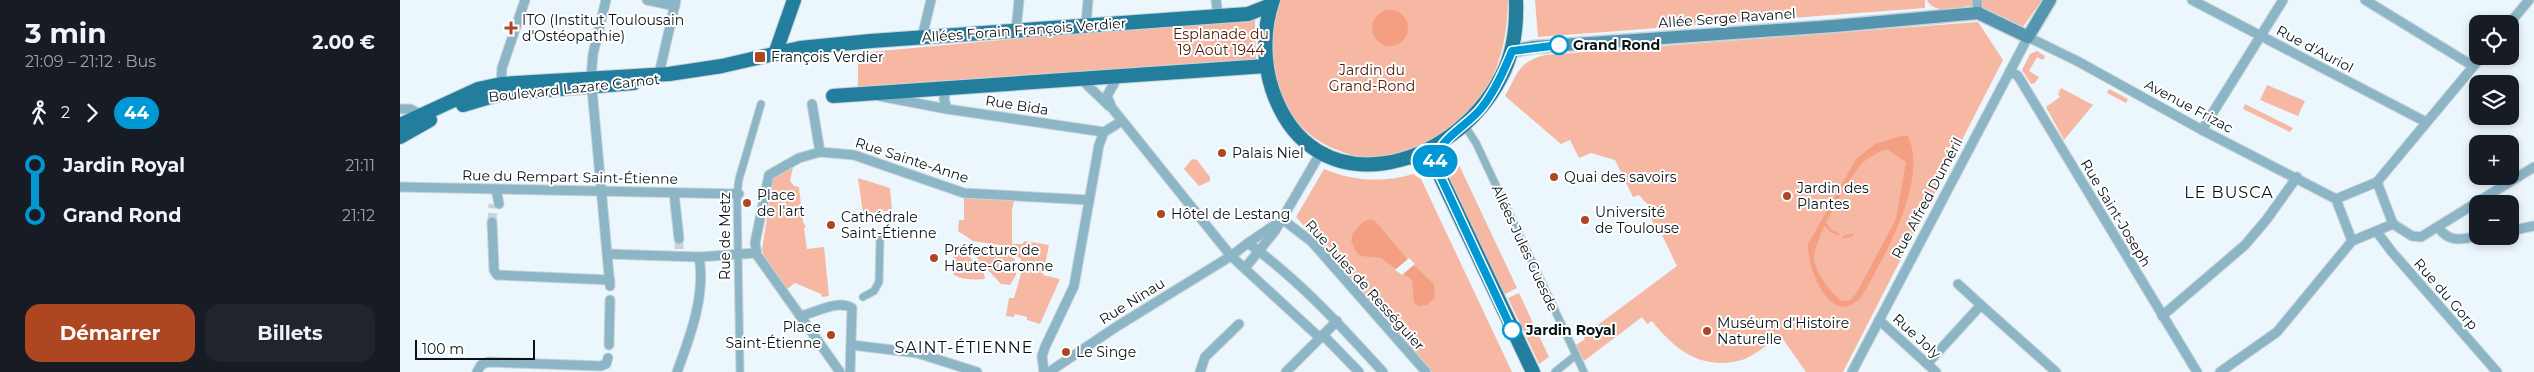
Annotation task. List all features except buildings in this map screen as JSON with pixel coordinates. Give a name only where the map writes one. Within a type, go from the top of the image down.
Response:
[{"type":"main road","points":[[775,54],[794,0]]},
{"type":"main road","points":[[1412,158],[1445,141],[1465,126],[1482,108],[1494,90],[1502,77],[1512,51],[1516,0]]},
{"type":"main road","points":[[1978,13],[2028,37],[2050,0]]},
{"type":"main road","points":[[1272,3],[1266,38],[1266,66],[1273,92],[1282,114],[1299,135],[1321,152],[1354,164],[1374,165],[1412,158],[1430,160],[1435,165],[1533,372]]},
{"type":"main road","name":"Allées Forain François Verdier","points":[[775,54],[800,48],[922,37],[1252,13],[1272,3]]},
{"type":"main road","name":"Allée Serge Ravanel","points":[[1512,51],[1534,47],[1834,26],[1978,13]]},
{"type":"main road","name":"Boulevard Lazare Carnot","points":[[400,125],[501,79],[592,83],[672,78],[737,67],[775,54]]},
{"type":"main road","name":"Boulevard Lazare Carnot","points":[[400,137],[434,118],[491,95],[755,60]]},
{"type":"main road","points":[[833,96],[1266,66]]},
{"type":"main road","points":[[1435,165],[1438,151],[1445,141]]},
{"type":"street","points":[[501,79],[525,0]]},
{"type":"street","points":[[495,222],[494,270],[500,276],[610,283],[592,83],[593,54],[606,0]]},
{"type":"street","points":[[647,0],[676,3],[659,74]]},
{"type":"street","points":[[922,37],[931,0]]},
{"type":"street","points":[[1016,30],[1019,0]]},
{"type":"street","points":[[1086,25],[1088,0]]},
{"type":"street","points":[[1216,0],[1218,16]]},
{"type":"street","points":[[1977,0],[1978,13]]},
{"type":"street","name":"Rue d'Auriol","points":[[2192,0],[2426,122]]},
{"type":"street","points":[[2202,130],[2284,0]]},
{"type":"street","points":[[2352,241],[2336,199],[2377,182],[2473,66],[2365,0]]},
{"type":"street","points":[[2516,15],[2529,0]]},
{"type":"street","name":"Rue Alfred Duméril","points":[[1852,372],[2028,37]]},
{"type":"street","name":"Avenue Frizac","points":[[2028,37],[2079,62],[2202,130],[2297,177],[2336,199]]},
{"type":"street","name":"Rue Saint-Joseph","points":[[2010,71],[2018,76],[2196,372]]},
{"type":"street","points":[[1112,108],[1107,96],[1118,76]]},
{"type":"street","points":[[1082,79],[1112,108],[1231,256],[1359,372]]},
{"type":"street","points":[[869,93],[888,99],[947,109],[944,99],[948,88]]},
{"type":"street","name":"Rue de Metz","points":[[740,372],[737,255],[739,179],[761,104]]},
{"type":"street","points":[[812,104],[820,152]]},
{"type":"street","points":[[400,109],[410,109],[421,114]]},
{"type":"street","name":"Rue Bida","points":[[947,109],[1104,132]]},
{"type":"street","points":[[1044,372],[1042,356],[1045,347],[1074,286],[1094,172],[1104,132],[1122,121]]},
{"type":"street","name":"Allées Jules Guesde","points":[[1465,126],[1476,143],[1584,372]]},
{"type":"street","name":"Rue Sainte-Anne","points":[[756,253],[755,241],[766,182],[772,172],[799,158],[820,152],[854,155],[964,193],[1089,200]]},
{"type":"street","points":[[1245,268],[1282,219],[1321,152]]},
{"type":"street","points":[[2377,182],[2393,224],[2417,238],[2428,235],[2534,167]]},
{"type":"street","points":[[2162,316],[2245,245],[2267,219],[2297,177]]},
{"type":"street","name":"Rue du Rempart Saint-Étienne","points":[[400,187],[496,199],[602,192],[738,194]]},
{"type":"street","points":[[674,193],[679,248]]},
{"type":"street","name":"Rue Ninau","points":[[1049,372],[1116,327],[1231,256],[1282,219]]},
{"type":"street","name":"Rue Jules de Rességuier","points":[[1282,219],[1312,242],[1426,372]]},
{"type":"street","points":[[2220,372],[2265,342],[2281,328],[2352,241],[2378,232],[2393,224]]},
{"type":"street","points":[[2519,229],[2534,226]]},
{"type":"street","points":[[2438,227],[2445,236],[2456,240],[2469,238]]},
{"type":"street","name":"Rue du Gorp","points":[[2378,232],[2392,252],[2497,372]]},
{"type":"street","points":[[863,297],[874,291],[879,282],[880,239]]},
{"type":"street","points":[[1248,243],[1302,287],[1337,321],[1383,372]]},
{"type":"street","points":[[608,254],[679,248],[699,257],[756,253],[800,316],[805,319],[841,372]]},
{"type":"street","points":[[677,372],[694,323],[699,283],[699,257]]},
{"type":"street","points":[[1958,284],[2056,372]]},
{"type":"street","points":[[609,345],[610,300]]},
{"type":"street","points":[[1927,364],[1981,305]]},
{"type":"street","points":[[800,316],[828,308],[850,306],[853,312],[850,372]]},
{"type":"street","name":"Rue Joly","points":[[1879,320],[1936,372]]},
{"type":"street","points":[[1286,372],[1337,321]]},
{"type":"street","points":[[1200,372],[1205,357],[1239,324]]},
{"type":"street","points":[[852,345],[917,354],[977,372]]},
{"type":"street","points":[[1555,372],[1576,355]]},
{"type":"street","points":[[479,368],[488,362],[529,368],[606,362]]},
{"type":"green space","name":"Jardin du Grand-Rond","points":[[1280,0],[1508,0],[1507,24],[1497,66],[1488,86],[1462,118],[1444,132],[1410,150],[1383,157],[1364,158],[1330,147],[1311,135],[1296,120],[1285,103],[1278,84],[1274,63],[1275,21]]},
{"type":"green space","points":[[1535,0],[1925,0],[1925,8],[1538,37]]},
{"type":"green space","points":[[1927,0],[2042,0],[2022,28],[1985,11],[1969,10],[1969,5],[1959,9],[1946,10],[1934,7]]},
{"type":"green space","name":"Esplanade du 19 Août 1944","points":[[1255,17],[1256,61],[858,90],[858,53]]},
{"type":"green space","name":"Jardin des Plantes","points":[[1978,22],[2003,60],[1843,372],[1806,372],[1780,335],[1745,359],[1716,363],[1703,361],[1681,350],[1652,321],[1647,324],[1642,317],[1584,361],[1576,345],[1585,339],[1583,336],[1677,266],[1658,227],[1656,228],[1649,215],[1648,205],[1639,195],[1633,197],[1615,160],[1591,153],[1579,158],[1570,140],[1561,144],[1505,96],[1516,75],[1524,65],[1545,55]]},
{"type":"green space","points":[[2037,51],[2045,56],[2043,60],[2037,57],[2029,71],[2039,77],[2035,83],[2031,84],[2022,70],[2030,54]]},
{"type":"green space","points":[[2267,85],[2305,101],[2298,116],[2260,100]]},
{"type":"green space","points":[[2061,88],[2093,105],[2064,140],[2046,107],[2060,97],[2058,94]]},
{"type":"green space","points":[[2109,89],[2128,99],[2126,103],[2107,93]]},
{"type":"green space","points":[[2245,104],[2293,128],[2290,132],[2243,109]]},
{"type":"green space","points":[[1192,159],[1197,160],[1210,177],[1210,181],[1199,186],[1184,169]]},
{"type":"green space","points":[[1459,165],[1517,288],[1501,296],[1443,172]]},
{"type":"green space","points":[[793,167],[790,181],[794,186],[799,187],[803,222],[806,227],[804,228],[807,249],[824,247],[829,296],[822,297],[821,294],[795,283],[787,289],[765,259],[762,250],[773,178]]},
{"type":"green space","name":"Jardin Royal","points":[[1324,169],[1357,178],[1379,180],[1413,174],[1421,179],[1512,372],[1432,372],[1296,217]]},
{"type":"green space","points":[[858,178],[890,188],[892,210],[863,214]]},
{"type":"green space","points":[[964,197],[1015,198],[1012,210],[1012,244],[1022,244],[1025,241],[1049,245],[1043,275],[1060,279],[1040,324],[1027,320],[1027,317],[1015,314],[1014,317],[1006,316],[1009,298],[1014,298],[1021,274],[1021,259],[1000,245],[973,241],[958,231],[959,220],[964,220]]},
{"type":"green space","points":[[982,247],[998,250],[1015,259],[1016,275],[1010,285],[1001,284],[975,256],[973,249]]},
{"type":"green space","points":[[956,252],[969,256],[984,273],[985,279],[966,279],[954,275],[952,272],[955,263],[953,255]]},
{"type":"green space","points":[[1519,293],[1549,357],[1539,364],[1508,298]]},
{"type":"shaded area","points":[[1390,10],[1397,11],[1403,15],[1407,21],[1407,35],[1403,41],[1397,45],[1390,46],[1383,45],[1377,41],[1373,35],[1372,28],[1373,21],[1377,15],[1383,11]]},
{"type":"shaded area","points":[[1901,136],[1908,136],[1913,154],[1913,174],[1901,218],[1892,240],[1862,296],[1851,305],[1841,306],[1831,302],[1823,293],[1812,268],[1808,244],[1856,159],[1875,144]],"holes":[[[1888,150],[1906,162],[1896,219],[1856,294],[1850,300],[1842,301],[1829,288],[1816,266],[1814,260],[1818,240],[1831,213],[1859,167],[1874,155]]]},
{"type":"shaded area","points":[[1370,219],[1376,222],[1407,259],[1434,284],[1435,298],[1427,305],[1419,306],[1414,303],[1412,280],[1381,258],[1361,256],[1357,253],[1351,241],[1353,233],[1363,222]]},
{"type":"pier","points":[[1409,258],[1415,264],[1402,275],[1395,270]]},
{"type":"waterway","points":[[1826,225],[1831,231],[1838,234]]},
{"type":"waterway","points":[[1844,237],[1852,235]]},
{"type":"tunnel","points":[[492,222],[493,204]]},
{"type":"tunnel","points":[[679,239],[679,249]]},
{"type":"bus line","name":"44","points":[[1512,330],[1435,165],[1436,157],[1445,141],[1472,120],[1482,108],[1502,77],[1512,51],[1559,45]]},
{"type":"place","name":"ITO (Institut Toulousain d'Ostéopathie)","points":[[511,28]]},
{"type":"place","name":"Grand Rond","points":[[1559,45]]},
{"type":"place","name":"François Verdier","points":[[760,57]]},
{"type":"place","name":"Palais Niel","points":[[1222,153]]},
{"type":"place","name":"Quai des savoirs","points":[[1554,177]]},
{"type":"place","name":"Jardin des Plantes","points":[[1787,196]]},
{"type":"place","name":"Place de l'art","points":[[747,203]]},
{"type":"place","name":"Hôtel de Lestang","points":[[1161,214]]},
{"type":"place","name":"Université de Toulouse","points":[[1585,220]]},
{"type":"place","name":"Cathédrale Saint-Étienne","points":[[831,225]]},
{"type":"place","name":"Préfecture de Haute-Garonne","points":[[934,258]]},
{"type":"place","name":"Jardin Royal","points":[[1512,330]]},
{"type":"place","name":"Muséum d'Histoire Naturelle","points":[[1707,331]]},
{"type":"place","name":"Place Saint-Étienne","points":[[831,335]]},
{"type":"place","name":"Le Singe","points":[[1066,352]]},
{"type":"district","name":"LE BUSCA","points":[[2229,192]]},
{"type":"district","name":"SAINT-ÉTIENNE","points":[[964,347]]}]
